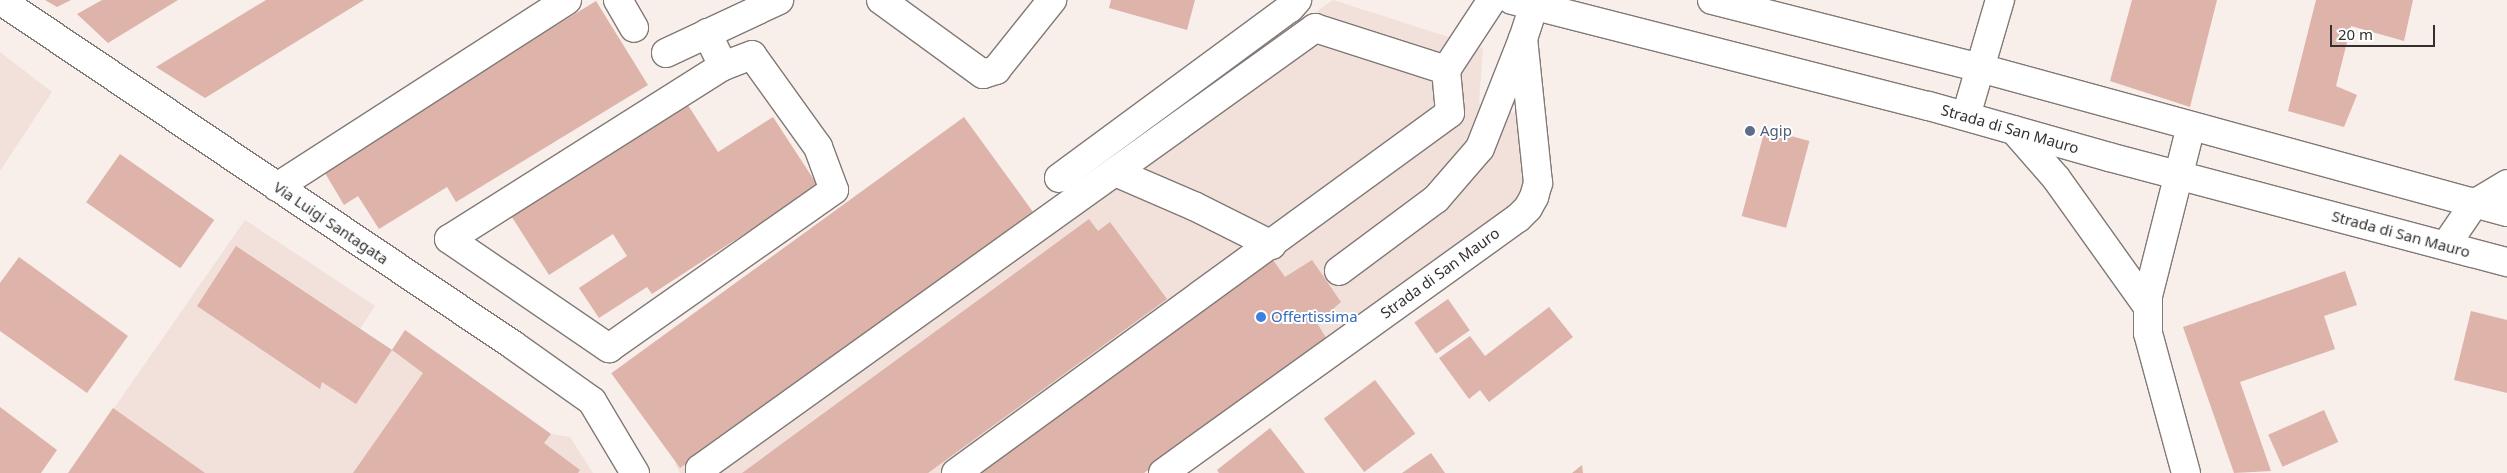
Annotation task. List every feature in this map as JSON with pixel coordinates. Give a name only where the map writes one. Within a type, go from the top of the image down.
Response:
[{"type":"main road","name":"Via Luigi Santagata","points":[[0,0],[513,345],[592,401],[635,473]]},
{"type":"main road","points":[[277,187],[567,0]]},
{"type":"main road","points":[[618,0],[634,28]]},
{"type":"main road","points":[[666,53],[779,0]]},
{"type":"main road","points":[[880,0],[983,74],[996,70],[1052,0]]},
{"type":"main road","points":[[1059,178],[1290,8],[1297,0]]},
{"type":"main road","points":[[956,473],[1272,245],[1450,113],[1446,70],[1492,0]]},
{"type":"main road","points":[[1712,0],[1980,68],[2507,212]]},
{"type":"main road","points":[[1966,116],[2000,0]]},
{"type":"main road","points":[[1339,271],[1436,199],[1480,148],[1523,39],[1522,3]]},
{"type":"main road","name":"Strada di San Mauro","points":[[1522,3],[1567,8],[2179,175],[2507,262]]},
{"type":"main road","points":[[700,473],[700,469],[708,463],[1315,28],[1446,70]]},
{"type":"main road","points":[[707,34],[723,66]]},
{"type":"main road","name":"Strada di San Mauro","points":[[1163,473],[1510,223],[1528,208],[1538,183],[1523,39]]},
{"type":"main road","points":[[752,55],[818,147],[834,190],[609,348],[449,239],[657,108],[723,66],[752,55]]},
{"type":"main road","points":[[2186,473],[2148,334],[2148,296],[2191,126]]},
{"type":"main road","points":[[2014,130],[2056,178],[2148,307]]},
{"type":"main road","points":[[1115,172],[1194,206],[1272,245]]},
{"type":"main road","points":[[2446,245],[2474,204],[2507,184]]},
{"type":"shaded area","points":[[1333,0],[1483,48],[1479,103],[1518,114],[1522,186],[1514,207],[1144,473],[680,473],[675,464]]},
{"type":"shaded area","points":[[0,52],[52,92],[0,171]]},
{"type":"shaded area","points":[[245,220],[375,306],[360,329],[392,350],[405,330],[551,434],[570,437],[593,473],[69,473]]},
{"type":"building","points":[[45,0],[71,0],[57,7]]},
{"type":"building","points":[[102,0],[178,0],[108,43],[77,14]]},
{"type":"building","points":[[266,0],[364,0],[205,98],[156,67]]},
{"type":"building","points":[[1111,0],[1195,0],[1187,30],[1109,8]]},
{"type":"building","points":[[2132,0],[2217,0],[2190,107],[2110,81]]},
{"type":"building","points":[[2316,0],[2413,0],[2404,41],[2351,26],[2336,86],[2357,95],[2344,127],[2288,111]]},
{"type":"building","points":[[596,1],[648,85],[456,202],[447,187],[379,229],[358,196],[344,205],[322,168]]},
{"type":"building","points":[[684,99],[718,152],[773,117],[818,186],[652,294],[647,287],[599,318],[579,288],[627,256],[613,234],[549,275],[508,211]]},
{"type":"building","points":[[964,117],[1033,212],[680,468],[611,373]]},
{"type":"building","points":[[1765,129],[1809,141],[1786,228],[1742,216]]},
{"type":"building","points":[[120,154],[214,220],[180,268],[86,202]]},
{"type":"building","points":[[1089,219],[1098,231],[1110,222],[1167,299],[928,473],[742,473]]},
{"type":"building","points":[[236,246],[392,350],[356,404],[322,382],[320,389],[197,306]]},
{"type":"building","points":[[19,257],[128,336],[87,393],[0,331],[0,283]]},
{"type":"building","points":[[1271,257],[1285,277],[1312,260],[1341,302],[1317,323],[1328,341],[1144,473],[976,473]]},
{"type":"building","points":[[2345,271],[2357,305],[2324,316],[2335,349],[2240,382],[2271,471],[2234,473],[2183,327]]},
{"type":"building","points":[[1448,299],[1470,330],[1436,354],[1414,323]]},
{"type":"building","points":[[1549,307],[1573,337],[1489,402],[1480,390],[1469,399],[1439,358],[1470,336],[1485,356]]},
{"type":"building","points":[[2471,311],[2507,320],[2507,393],[2454,380]]},
{"type":"building","points":[[405,330],[551,434],[544,443],[580,470],[578,473],[353,473],[423,373],[392,350]]},
{"type":"building","points":[[1375,380],[1415,434],[1364,472],[1324,419]]},
{"type":"building","points":[[0,407],[57,450],[41,473],[0,473]]},
{"type":"building","points":[[113,408],[205,473],[68,473]]},
{"type":"building","points":[[2324,410],[2338,442],[2283,467],[2268,435]]},
{"type":"building","points":[[1270,428],[1305,473],[1219,473],[1217,470]]},
{"type":"building","points":[[1431,453],[1445,473],[1402,473]]},
{"type":"building","points":[[1582,465],[1583,473],[1572,473]]},
{"type":"place","name":"Agip","points":[[1750,131]]},
{"type":"place","name":"Offertissima","points":[[1261,317]]}]
